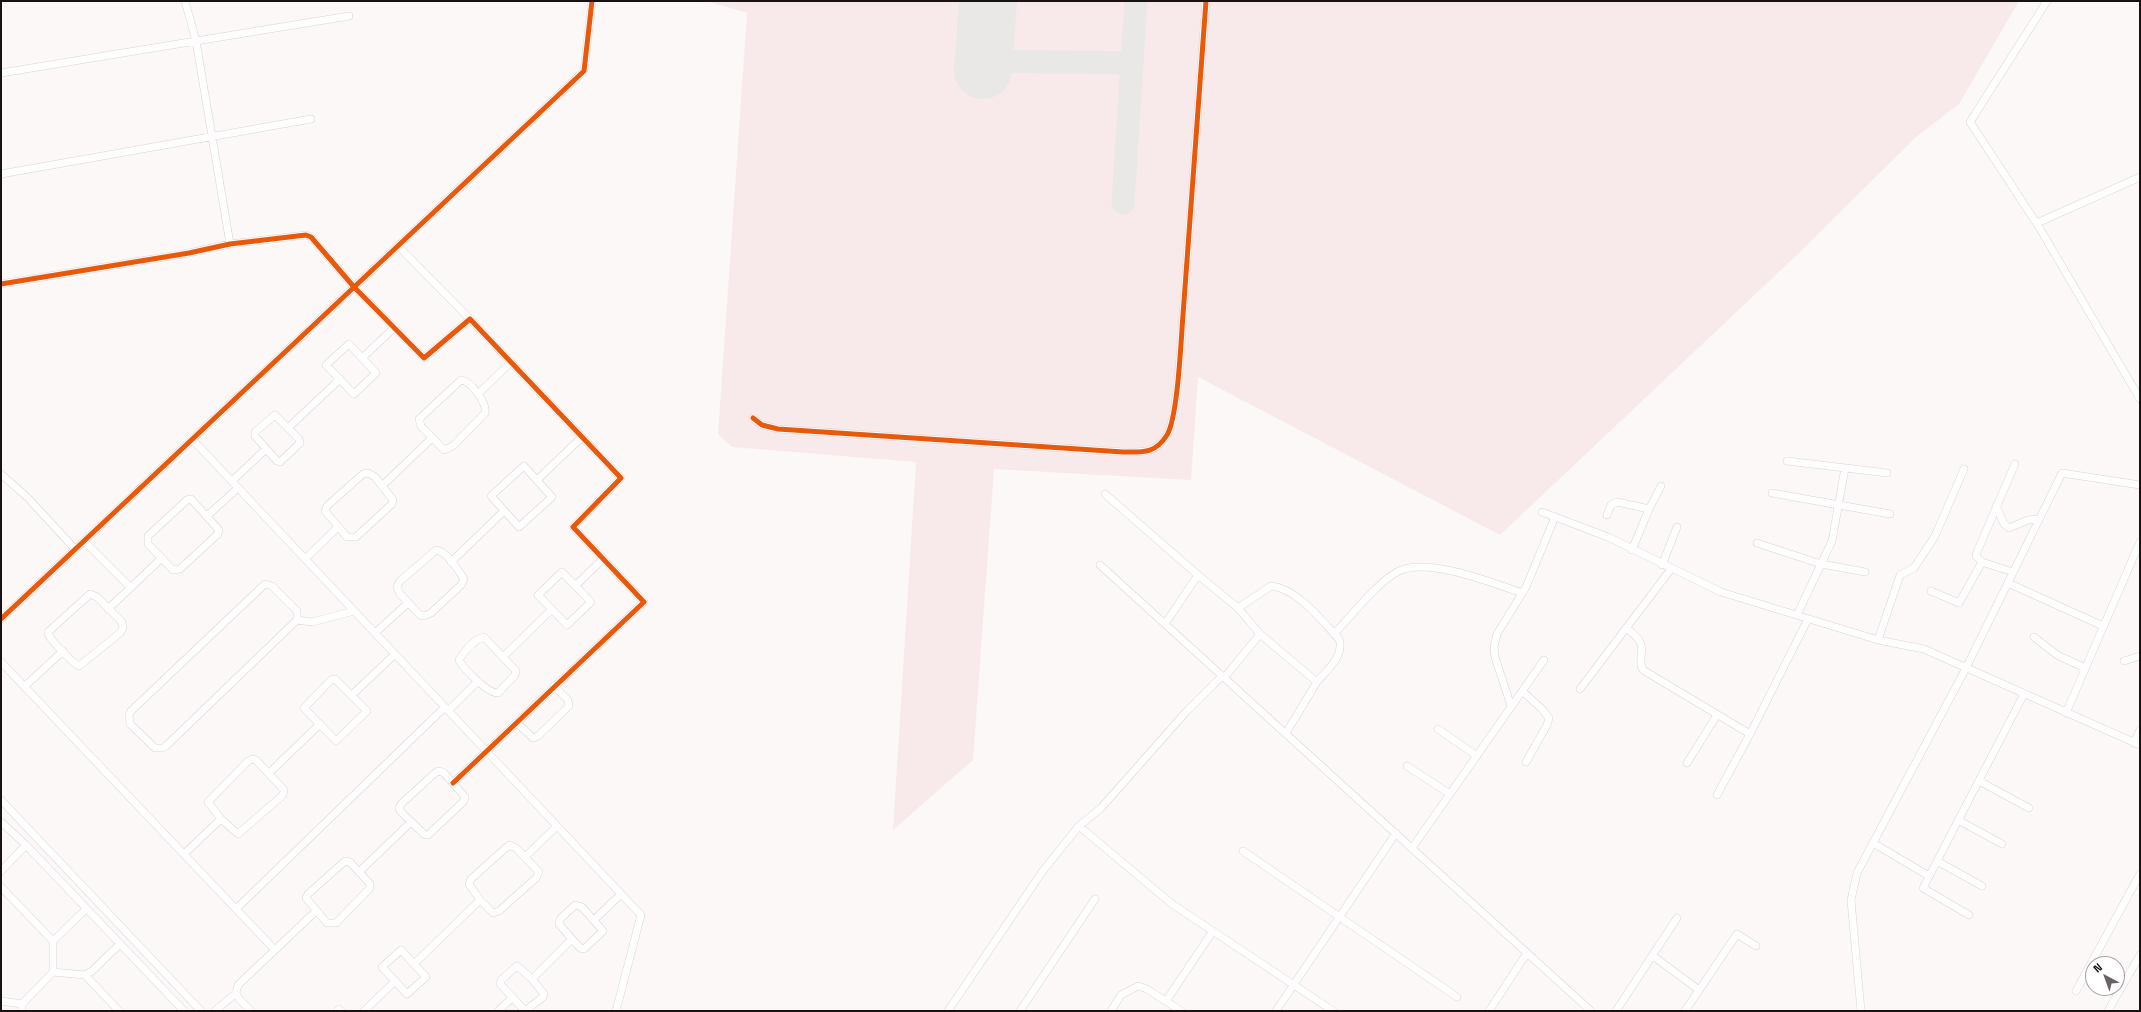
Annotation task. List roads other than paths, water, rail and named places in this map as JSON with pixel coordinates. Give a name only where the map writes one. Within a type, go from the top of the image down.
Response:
[{"type":"street","points":[[185,1],[196,41],[230,244]]},
{"type":"street","points":[[1,618],[75,549],[85,542],[192,439],[584,71],[592,1]]},
{"type":"street","points":[[753,418],[762,425],[778,429],[1123,452],[1146,452],[1157,448],[1168,434],[1173,411],[1181,347],[1206,1]]},
{"type":"street","points":[[2047,1],[1970,122],[2037,224],[2140,399]]},
{"type":"street","points":[[1,73],[349,16]]},
{"type":"street","points":[[1,174],[311,119]]},
{"type":"street","points":[[2037,224],[2140,177]]},
{"type":"street","points":[[1,284],[189,253],[230,244],[306,235],[311,237],[354,287],[424,358],[470,319]]},
{"type":"street","points":[[398,246],[470,319],[621,478],[573,527],[644,602],[453,783]]},
{"type":"street","points":[[362,358],[395,327]]},
{"type":"street","points":[[349,344],[376,373],[354,394],[340,379],[326,365],[349,344]]},
{"type":"street","points":[[478,394],[511,362]]},
{"type":"street","points":[[288,428],[340,379]]},
{"type":"street","points":[[461,380],[467,382],[485,402],[486,409],[484,416],[453,446],[444,450],[432,438],[419,422],[419,419],[424,412],[461,380]]},
{"type":"street","points":[[272,416],[277,416],[299,439],[299,446],[280,462],[266,449],[256,439],[255,432],[272,416]]},
{"type":"street","points":[[537,480],[582,437]]},
{"type":"street","points":[[382,486],[432,438]]},
{"type":"street","points":[[192,439],[447,709],[488,750],[641,915],[616,1011]]},
{"type":"street","points":[[232,481],[266,449]]},
{"type":"street","points":[[1787,461],[1887,473]]},
{"type":"street","points":[[2013,572],[1982,562],[1976,556],[2015,464]]},
{"type":"street","points":[[524,466],[537,480],[552,497],[519,527],[491,496],[524,466]]},
{"type":"street","points":[[1797,615],[1832,541],[1845,468]]},
{"type":"street","points":[[1878,640],[1900,575],[1914,568],[1935,536],[1964,469]]},
{"type":"street","points":[[368,473],[392,496],[392,504],[356,537],[347,537],[338,527],[329,517],[326,511],[327,506],[363,474],[368,473]]},
{"type":"street","points":[[1861,1011],[1851,900],[1857,873],[1966,668],[2062,473],[2140,486]]},
{"type":"street","points":[[1,474],[27,497],[75,549]]},
{"type":"street","points":[[1632,550],[1649,509],[1662,486]]},
{"type":"street","points":[[207,516],[238,488]]},
{"type":"street","points":[[1772,493],[1890,514]]},
{"type":"street","points":[[1105,494],[1238,608],[1260,634],[1317,682]]},
{"type":"street","points":[[188,500],[194,501],[207,516],[218,527],[218,534],[180,570],[173,570],[148,544],[148,536],[188,500]]},
{"type":"street","points":[[1607,515],[1611,505],[1617,502],[1649,509]]},
{"type":"street","points":[[1996,506],[2004,524],[2009,528],[2028,520],[2039,519]]},
{"type":"street","points":[[452,562],[504,511]]},
{"type":"street","points":[[1542,512],[1608,538],[1721,592],[1878,640],[1924,649],[2137,744],[2140,730]]},
{"type":"street","points":[[1511,706],[1495,657],[1494,647],[1496,634],[1522,594],[1555,517]]},
{"type":"street","points":[[305,559],[338,527]]},
{"type":"street","points":[[1662,565],[1677,527]]},
{"type":"street","points":[[85,542],[130,587]]},
{"type":"street","points":[[2066,713],[2140,542]]},
{"type":"street","points":[[1757,544],[1821,564],[1866,572]]},
{"type":"street","points":[[436,550],[441,552],[452,562],[464,579],[461,585],[431,613],[420,616],[400,594],[397,587],[400,581],[436,550]]},
{"type":"street","points":[[108,609],[162,558]]},
{"type":"street","points":[[575,586],[603,559]]},
{"type":"street","points":[[1931,591],[1959,603],[1982,562]]},
{"type":"street","points":[[1100,565],[1590,1011]]},
{"type":"street","points":[[1334,634],[1391,576],[1409,568],[1428,567],[1459,574],[1522,594]]},
{"type":"street","points":[[1580,690],[1671,569]]},
{"type":"street","points":[[562,572],[575,586],[591,602],[567,625],[538,595],[562,572]]},
{"type":"street","points":[[1165,624],[1198,575]]},
{"type":"street","points":[[2008,583],[2104,626]]},
{"type":"street","points":[[265,584],[272,586],[297,611],[297,620],[163,748],[155,748],[130,724],[129,715],[131,711],[265,584]]},
{"type":"street","points":[[1238,608],[1262,590],[1271,586],[1289,590],[1334,634],[1342,646],[1340,653],[1317,682],[1286,733]]},
{"type":"street","points":[[90,594],[93,594],[108,609],[122,622],[123,628],[120,633],[79,666],[47,634],[49,630],[90,594]]},
{"type":"street","points":[[376,633],[408,603]]},
{"type":"street","points":[[504,656],[552,609]]},
{"type":"street","points":[[297,620],[312,622],[354,611]]},
{"type":"street","points":[[1717,795],[1750,734],[1808,619]]},
{"type":"street","points":[[1626,628],[1640,642],[1642,647],[1639,665],[1643,670],[1750,734]]},
{"type":"street","points":[[948,1011],[1042,872],[1079,826],[1100,808],[1186,712],[1223,677],[1260,634]]},
{"type":"street","points":[[484,637],[504,656],[516,671],[516,676],[498,693],[490,690],[478,681],[460,660],[466,650],[476,641],[484,637]]},
{"type":"street","points":[[2034,637],[2052,651],[2085,668]]},
{"type":"street","points":[[24,686],[63,651]]},
{"type":"street","points":[[352,695],[395,654]]},
{"type":"street","points":[[2124,661],[2140,656]]},
{"type":"street","points":[[1412,848],[1544,660]]},
{"type":"street","points":[[1,662],[275,950]]},
{"type":"street","points":[[331,680],[338,681],[352,695],[367,711],[336,741],[304,708],[331,680]]},
{"type":"street","points":[[236,909],[478,681]]},
{"type":"street","points":[[517,722],[530,737],[538,736],[569,706],[568,700],[554,686]]},
{"type":"street","points":[[1522,691],[1542,709],[1549,718],[1547,725],[1526,762]]},
{"type":"street","points":[[1969,915],[1923,888],[2024,694]]},
{"type":"street","points":[[1687,762],[1717,715]]},
{"type":"street","points":[[269,773],[319,725]]},
{"type":"street","points":[[1438,729],[1476,756]]},
{"type":"street","points":[[256,760],[269,773],[284,790],[283,795],[242,833],[235,833],[221,819],[208,802],[248,761],[256,760]]},
{"type":"street","points":[[1407,766],[1450,794]]},
{"type":"street","points":[[436,772],[444,773],[453,783],[464,794],[464,801],[428,835],[425,835],[401,812],[401,804],[436,772]]},
{"type":"street","points":[[1979,781],[2029,808]]},
{"type":"street","points":[[1,800],[201,1011]]},
{"type":"street","points":[[184,854],[221,819]]},
{"type":"street","points":[[1958,820],[2002,844]]},
{"type":"street","points":[[1,822],[26,845],[182,1010]]},
{"type":"street","points":[[359,872],[411,822]]},
{"type":"street","points":[[525,857],[557,826]]},
{"type":"street","points":[[1079,826],[1172,904],[1333,1011]]},
{"type":"street","points":[[1276,1011],[1396,833]]},
{"type":"street","points":[[1873,843],[1929,876]]},
{"type":"street","points":[[1,871],[26,845]]},
{"type":"street","points":[[507,845],[512,845],[525,857],[538,870],[536,878],[497,912],[493,913],[469,886],[471,878],[507,845]]},
{"type":"street","points":[[1243,851],[1457,997]]},
{"type":"street","points":[[345,861],[350,862],[359,872],[370,884],[369,891],[336,923],[327,923],[308,903],[306,898],[308,894],[345,861]]},
{"type":"street","points":[[1937,861],[1982,886]]},
{"type":"street","points":[[2076,991],[2140,874]]},
{"type":"street","points":[[1,887],[53,941],[53,972],[22,1007],[1,1001]]},
{"type":"street","points":[[594,920],[621,894]]},
{"type":"street","points":[[1020,1011],[1095,899]]},
{"type":"street","points":[[414,964],[480,900]]},
{"type":"street","points":[[580,906],[603,931],[584,949],[572,939],[559,924],[560,919],[574,907],[580,906]]},
{"type":"street","points":[[53,941],[86,909]]},
{"type":"street","points":[[215,1011],[236,993],[238,985],[316,911]]},
{"type":"street","points":[[1616,1011],[1677,918]]},
{"type":"street","points":[[1166,1001],[1213,931]]},
{"type":"street","points":[[1685,1011],[1737,934],[1756,946]]},
{"type":"street","points":[[532,979],[572,939]]},
{"type":"street","points":[[53,972],[85,975],[92,972],[120,944]]},
{"type":"street","points":[[401,950],[414,964],[426,977],[407,994],[382,967],[401,950]]},
{"type":"street","points":[[1490,1011],[1527,953]]},
{"type":"street","points":[[2108,1011],[2140,955]]},
{"type":"street","points":[[1653,956],[1699,990]]},
{"type":"street","points":[[518,966],[532,979],[542,991],[543,997],[525,1011],[501,985],[501,980],[518,966]]},
{"type":"street","points":[[85,975],[119,1011]]},
{"type":"street","points":[[364,1011],[395,982]]},
{"type":"street","points":[[1110,1011],[1121,995],[1138,986],[1147,989],[1181,1011]]},
{"type":"street","points":[[236,993],[239,999],[251,1011]]},
{"type":"street","points":[[498,1011],[512,998]]},
{"type":"street","points":[[337,1011],[339,1009],[342,1011]]}]
